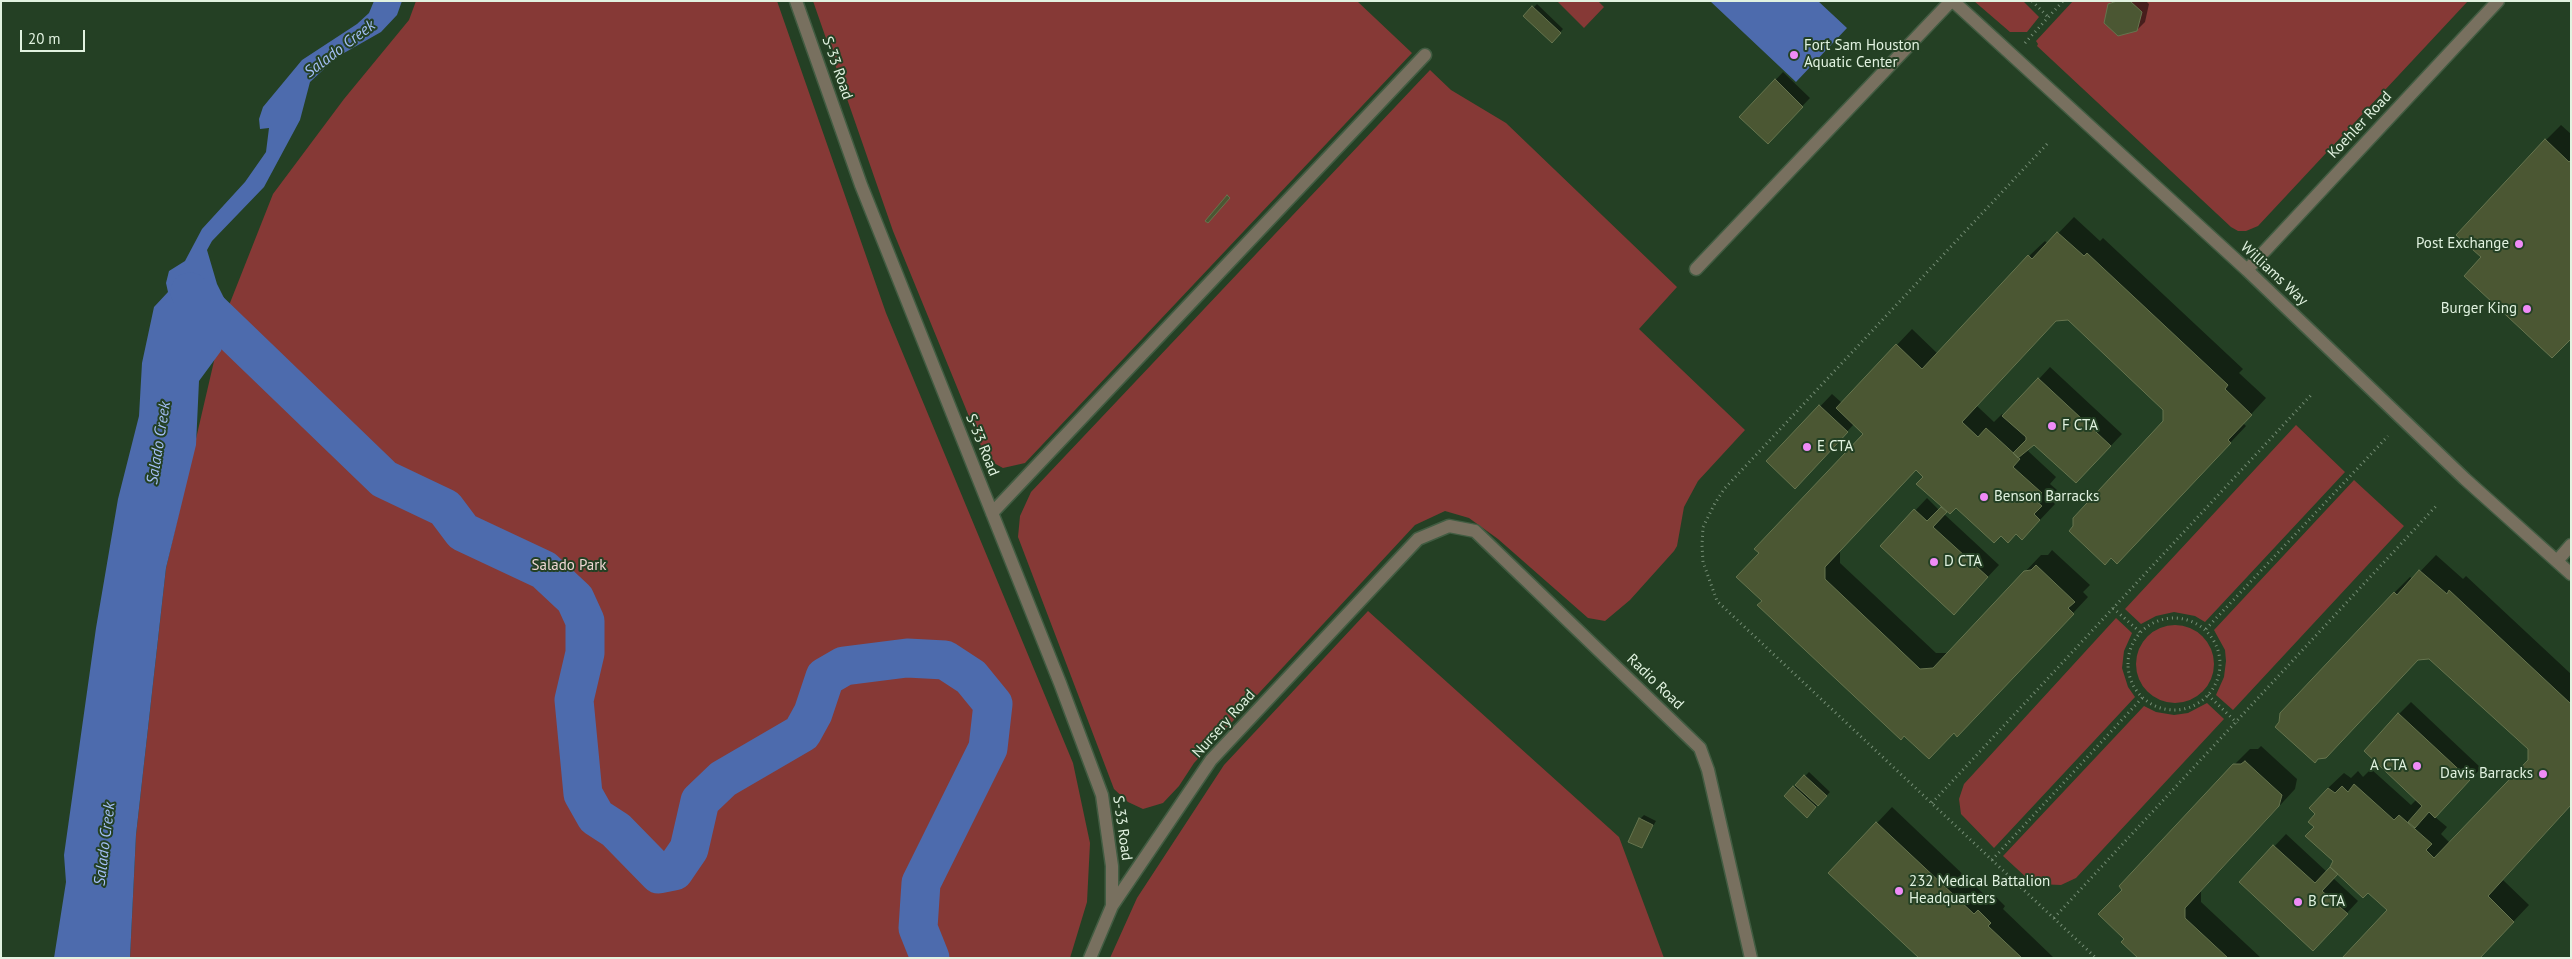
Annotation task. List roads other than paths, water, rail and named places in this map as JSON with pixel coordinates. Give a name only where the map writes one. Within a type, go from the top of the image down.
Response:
[{"type":"street","name":"S-33 Road","points":[[796,1],[861,185],[992,512],[1102,795],[1112,866],[1112,906]]},
{"type":"street","points":[[1696,269],[1952,1]]},
{"type":"street","name":"Williams Way","points":[[1952,1],[2247,270],[2465,478],[2571,574]]},
{"type":"street","name":"Koehler Road","points":[[2247,270],[2498,1]]},
{"type":"street","points":[[992,512],[1425,55]]},
{"type":"street","name":"Radio Road","points":[[1418,539],[1449,526],[1474,531],[1700,748],[1708,770],[1751,958]]},
{"type":"street","name":"Nursery Road","points":[[1090,958],[1112,906],[1211,760],[1418,539]]},
{"type":"street","points":[[2557,561],[2571,545]]},
{"type":"water","name":"Salado Creek","points":[[374,1],[402,1],[397,15],[381,32],[337,57],[310,82],[300,120],[264,187],[212,241],[207,250],[217,284],[233,316],[221,351],[199,381],[196,445],[166,568],[136,835],[130,958],[54,958],[66,882],[64,855],[96,628],[118,499],[139,416],[142,363],[154,307],[168,292],[166,283],[169,271],[185,261],[202,229],[245,182],[266,152],[269,128],[260,129],[259,119],[263,107],[302,60],[357,24],[369,13]]},
{"type":"water","name":"Fort Sam Houston Aquatic Center","points":[[1710,1],[1818,1],[1847,28],[1796,82]]},
{"type":"waterway","points":[[190,292],[384,479],[445,508],[463,532],[544,570],[575,599],[585,621],[585,653],[574,700],[583,794],[596,817],[616,830],[659,874],[674,871],[689,849],[700,801],[723,779],[802,733],[813,713],[825,677],[844,666],[907,658],[945,660],[971,677],[993,704],[988,748],[921,883],[918,928],[930,958]]},
{"type":"place","name":"Fort Sam Houston Aquatic Center","points":[[1794,55]]},
{"type":"place","name":"Post Exchange","points":[[2519,244]]},
{"type":"place","name":"Burger King","points":[[2527,309]]},
{"type":"place","name":"F CTA","points":[[2052,426]]},
{"type":"place","name":"E CTA","points":[[1807,447]]},
{"type":"place","name":"Benson Barracks","points":[[1984,497]]},
{"type":"place","name":"D CTA","points":[[1934,562]]},
{"type":"place","name":"A CTA","points":[[2417,766]]},
{"type":"place","name":"Davis Barracks","points":[[2543,774]]},
{"type":"place","name":"232 Medical Battalion Headquarters","points":[[1899,891]]},
{"type":"place","name":"B CTA","points":[[2298,902]]},
{"type":"park label","name":"Salado Park","points":[[569,566]]}]
